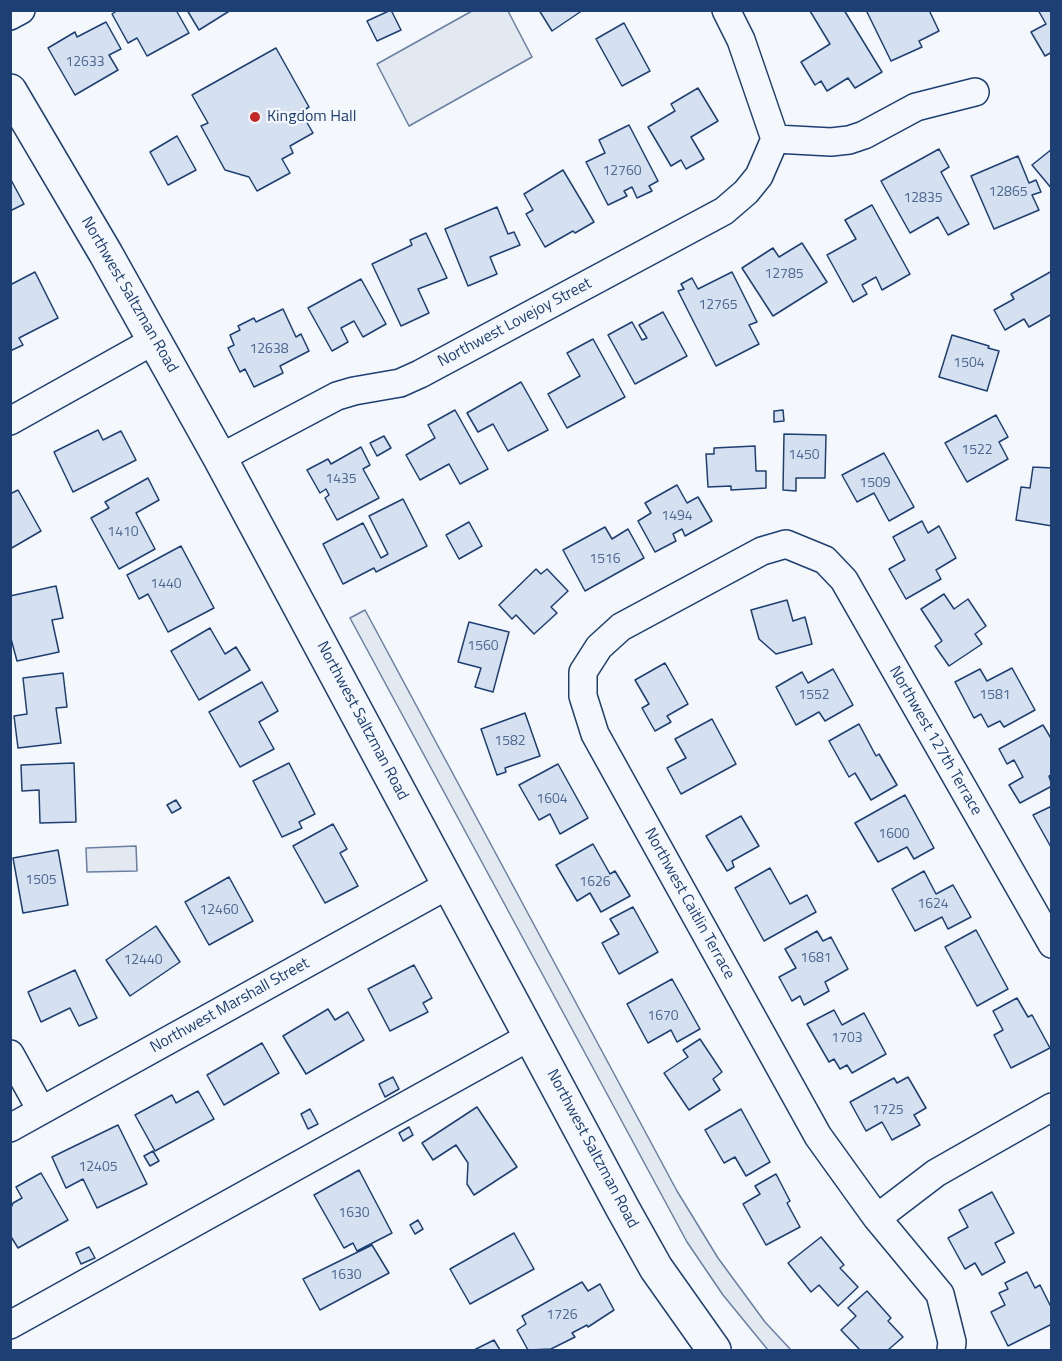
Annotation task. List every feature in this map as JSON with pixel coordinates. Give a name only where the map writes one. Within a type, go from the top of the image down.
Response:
[{"type":"main road","name":"Northwest Saltzman Road","points":[[10,91],[220,458],[656,1268],[714,1350]]},
{"type":"street","points":[[10,16],[21,10]]},
{"type":"street","points":[[726,10],[741,40],[774,140],[831,142],[849,140],[864,135],[916,107],[975,92]]},
{"type":"street","name":"Northwest Lovejoy Street","points":[[220,458],[337,396],[400,383],[420,374],[724,211],[746,192],[759,176],[774,140]]},
{"type":"street","points":[[10,421],[154,340]]},
{"type":"street","name":"Northwest Caitlin Terrace","points":[[805,550],[786,544],[762,551],[621,627],[599,647],[583,672],[583,696],[595,734],[818,1136],[877,1218],[940,1294],[952,1342],[951,1350]]},
{"type":"street","name":"Northwest 127th Terrace","points":[[805,550],[825,560],[844,580],[1052,944]]},
{"type":"street","name":"Northwest Marshall Street","points":[[10,1128],[450,884]]},
{"type":"street","points":[[10,1325],[531,1036]]},
{"type":"street","points":[[10,1054],[41,1110]]},
{"type":"street","points":[[877,1218],[936,1173],[1052,1107]]},
{"type":"shaded area","points":[[472,11],[508,11],[532,57],[409,126],[377,64]]},
{"type":"shaded area","points":[[365,610],[677,1191],[718,1258],[765,1322],[791,1350],[768,1350],[723,1295],[687,1242],[350,618]]},
{"type":"shaded area","points":[[136,846],[137,871],[87,872],[86,848]]},
{"type":"building","points":[[118,10],[176,10],[189,33],[147,56],[137,38],[128,43],[112,14]]},
{"type":"building","points":[[187,10],[231,10],[199,30]]},
{"type":"building","points":[[391,10],[401,30],[377,41],[367,21]]},
{"type":"building","points":[[539,10],[583,10],[552,31]]},
{"type":"building","points":[[844,10],[882,72],[855,88],[848,78],[827,91],[821,81],[815,85],[801,62],[830,44],[810,11]]},
{"type":"building","points":[[866,10],[929,10],[939,31],[919,41],[922,47],[891,61]]},
{"type":"building","points":[[1038,10],[1052,10],[1052,52],[1045,56],[1031,32],[1046,24]]},
{"type":"building","points":[[106,22],[121,49],[109,55],[118,70],[75,95],[48,48],[75,32],[77,37]]},
{"type":"building","points":[[624,23],[650,71],[622,86],[596,39]]},
{"type":"building","name":"Kingdom Hall","points":[[276,48],[309,107],[301,112],[313,133],[290,146],[293,153],[282,159],[290,173],[257,191],[249,177],[225,170],[201,126],[208,123],[192,95]]},
{"type":"building","points":[[698,88],[718,121],[691,137],[704,159],[686,169],[681,160],[671,166],[648,127],[675,111],[671,104]]},
{"type":"building","points":[[629,125],[658,181],[649,186],[652,191],[637,198],[632,187],[624,191],[627,196],[608,205],[586,162],[605,153],[599,140]]},
{"type":"building","points":[[177,136],[196,170],[168,185],[150,152]]},
{"type":"building","points":[[939,149],[949,167],[941,172],[969,224],[948,235],[938,217],[910,233],[881,181]]},
{"type":"building","points":[[1052,149],[1052,189],[1032,165]]},
{"type":"building","points":[[1018,156],[1029,183],[1036,180],[1041,192],[1032,195],[1039,210],[994,229],[971,176]]},
{"type":"building","points":[[563,170],[594,222],[545,247],[526,214],[533,210],[524,194]]},
{"type":"building","points":[[10,178],[24,204],[10,211]]},
{"type":"building","points":[[872,205],[910,274],[882,290],[876,277],[862,285],[867,294],[853,302],[827,255],[856,239],[845,220]]},
{"type":"building","points":[[497,207],[508,234],[514,232],[520,245],[490,257],[497,274],[468,286],[445,229]]},
{"type":"building","points":[[426,233],[447,278],[418,289],[429,313],[401,326],[372,264],[412,245],[410,240]]},
{"type":"building","points":[[802,243],[827,282],[773,316],[742,268],[773,248],[779,257]]},
{"type":"building","points":[[1052,271],[1052,314],[1029,327],[1024,319],[1005,330],[994,310],[1014,299],[1011,294]]},
{"type":"building","points":[[35,272],[58,318],[19,338],[23,345],[10,351],[10,285]]},
{"type":"building","points":[[732,272],[757,322],[749,325],[759,344],[716,366],[678,291],[684,289],[681,284],[692,278],[698,289]]},
{"type":"building","points":[[361,279],[386,324],[363,337],[354,321],[341,328],[348,342],[332,351],[308,308]]},
{"type":"building","points":[[283,309],[296,337],[301,334],[309,351],[280,366],[283,373],[254,387],[245,369],[240,372],[228,348],[234,345],[230,335],[240,330],[238,326],[254,318],[256,322]]},
{"type":"building","points":[[663,312],[687,356],[635,384],[608,335],[632,322],[642,340],[647,338],[639,325]]},
{"type":"building","points":[[952,335],[999,351],[987,391],[939,377]]},
{"type":"building","points":[[593,339],[625,397],[567,428],[548,394],[580,376],[567,353]]},
{"type":"building","points":[[521,382],[548,430],[508,451],[493,424],[478,432],[467,413]]},
{"type":"building","points":[[455,410],[488,469],[460,484],[449,464],[420,480],[406,455],[435,438],[428,425]]},
{"type":"building","points":[[783,410],[784,421],[774,422],[774,411]]},
{"type":"building","points":[[996,415],[1008,437],[999,442],[1008,459],[967,482],[945,443]]},
{"type":"building","points":[[98,430],[103,440],[121,431],[136,460],[73,492],[54,452]]},
{"type":"building","points":[[784,434],[826,435],[825,478],[796,478],[796,491],[783,490]]},
{"type":"building","points":[[384,436],[391,448],[377,456],[370,443]]},
{"type":"building","points":[[755,446],[756,471],[766,471],[766,488],[731,490],[731,486],[708,487],[706,454],[714,454],[714,448]]},
{"type":"building","points":[[361,447],[370,465],[363,469],[379,498],[337,520],[325,498],[329,495],[326,489],[320,493],[307,470],[328,459],[331,464]]},
{"type":"building","points":[[884,453],[914,507],[889,521],[874,493],[857,502],[842,475]]},
{"type":"building","points":[[1033,467],[1052,468],[1052,526],[1016,520],[1021,487],[1030,488]]},
{"type":"building","points":[[148,478],[159,500],[136,513],[155,549],[119,569],[91,518],[109,508],[105,502]]},
{"type":"building","points":[[677,485],[687,503],[698,497],[712,521],[685,536],[682,529],[673,534],[676,541],[655,552],[638,521],[651,513],[645,503]]},
{"type":"building","points":[[18,490],[41,531],[10,549],[10,494]]},
{"type":"building","points":[[403,499],[427,546],[376,572],[374,568],[343,584],[323,544],[363,523],[381,558],[388,554],[369,516]]},
{"type":"building","points":[[922,521],[928,533],[939,526],[956,558],[936,570],[941,579],[906,599],[889,569],[905,560],[893,537]]},
{"type":"building","points":[[469,522],[482,546],[459,559],[446,535]]},
{"type":"building","points":[[605,527],[612,539],[628,529],[644,558],[585,591],[563,550]]},
{"type":"building","points":[[181,546],[214,608],[168,632],[148,594],[139,599],[127,575]]},
{"type":"building","points":[[536,569],[541,574],[547,569],[568,591],[551,607],[557,613],[534,634],[516,615],[512,619],[499,605]]},
{"type":"building","points":[[56,586],[63,618],[52,620],[59,652],[17,661],[10,635],[10,596]]},
{"type":"building","points":[[944,594],[954,609],[968,599],[986,626],[975,634],[982,644],[949,666],[935,646],[942,641],[921,609]]},
{"type":"building","points":[[787,600],[793,621],[805,617],[812,644],[776,654],[759,639],[751,610]]},
{"type":"building","points":[[469,622],[509,632],[493,692],[475,687],[481,668],[458,662]]},
{"type":"building","points":[[210,628],[225,654],[236,647],[250,670],[199,700],[171,651]]},
{"type":"building","points":[[665,663],[688,704],[667,716],[671,722],[655,731],[642,708],[649,704],[635,680]]},
{"type":"building","points":[[1012,668],[1035,710],[1004,727],[1000,721],[988,727],[981,714],[974,718],[955,682],[980,669],[987,681]]},
{"type":"building","points":[[833,669],[853,705],[825,721],[819,712],[796,725],[776,687],[802,672],[808,683]]},
{"type":"building","points":[[63,673],[67,707],[56,708],[61,743],[18,748],[14,716],[27,714],[23,678]]},
{"type":"building","points":[[262,682],[278,711],[259,722],[274,749],[240,767],[209,712]]},
{"type":"building","points":[[525,713],[540,756],[505,768],[506,772],[497,775],[481,729]]},
{"type":"building","points":[[712,719],[736,764],[681,794],[667,768],[686,758],[675,739]]},
{"type":"building","points":[[859,724],[876,756],[879,754],[897,785],[871,800],[855,773],[849,777],[829,741]]},
{"type":"building","points":[[1043,725],[1052,740],[1052,774],[1049,776],[1052,786],[1020,803],[1009,785],[1023,777],[1014,760],[1007,764],[999,749]]},
{"type":"building","points":[[74,763],[76,822],[40,823],[39,790],[22,791],[21,765]]},
{"type":"building","points":[[289,763],[315,814],[299,822],[302,828],[282,837],[253,781]]},
{"type":"building","points":[[558,764],[588,818],[560,834],[550,814],[539,820],[519,785]]},
{"type":"building","points":[[905,795],[934,848],[914,859],[907,847],[878,862],[855,823]]},
{"type":"building","points":[[176,800],[181,808],[172,813],[167,805]]},
{"type":"building","points":[[1052,806],[1052,849],[1033,815]]},
{"type":"building","points":[[741,816],[759,846],[732,861],[734,867],[727,871],[706,836]]},
{"type":"building","points":[[333,824],[347,849],[340,853],[358,886],[325,903],[293,846]]},
{"type":"building","points":[[593,844],[610,874],[615,871],[630,896],[601,912],[590,893],[577,901],[556,865]]},
{"type":"building","points":[[58,850],[68,905],[23,913],[13,858]]},
{"type":"building","points":[[770,868],[790,904],[807,895],[816,912],[764,941],[735,888]]},
{"type":"building","points":[[924,871],[936,894],[953,885],[971,917],[948,929],[942,917],[915,931],[892,889]]},
{"type":"building","points":[[229,877],[253,921],[209,945],[185,902]]},
{"type":"building","points":[[633,907],[658,952],[619,974],[602,943],[619,934],[610,919]]},
{"type":"building","points":[[156,926],[180,962],[130,996],[106,960]]},
{"type":"building","points":[[976,930],[1008,989],[977,1006],[945,947]]},
{"type":"building","points":[[817,931],[823,941],[831,937],[848,969],[825,982],[829,991],[804,1005],[800,996],[792,1001],[779,977],[796,968],[785,949]]},
{"type":"building","points":[[414,965],[432,998],[423,1003],[428,1012],[390,1031],[368,989]]},
{"type":"building","points":[[75,970],[97,1018],[79,1026],[70,1008],[41,1022],[28,992]]},
{"type":"building","points":[[672,979],[700,1029],[677,1042],[671,1030],[648,1043],[627,1004]]},
{"type":"building","points":[[1017,998],[1028,1017],[1032,1015],[1050,1048],[1011,1068],[994,1035],[1003,1030],[993,1011]]},
{"type":"building","points":[[328,1009],[335,1020],[348,1012],[364,1040],[306,1074],[283,1036]]},
{"type":"building","points":[[834,1010],[842,1025],[864,1013],[886,1054],[852,1073],[847,1065],[840,1069],[834,1059],[829,1062],[807,1024]]},
{"type":"building","points":[[700,1039],[722,1072],[713,1079],[720,1090],[689,1110],[664,1073],[688,1057],[683,1050]]},
{"type":"building","points":[[262,1043],[279,1073],[224,1105],[207,1075]]},
{"type":"building","points":[[393,1077],[399,1089],[385,1097],[379,1084]]},
{"type":"building","points":[[908,1077],[926,1108],[914,1115],[920,1125],[892,1140],[882,1122],[866,1131],[850,1102],[894,1078],[897,1083]]},
{"type":"building","points":[[198,1091],[214,1119],[155,1151],[135,1115],[172,1095],[176,1103]]},
{"type":"building","points":[[477,1107],[517,1167],[474,1195],[467,1184],[468,1163],[456,1145],[433,1160],[422,1143]]},
{"type":"building","points":[[310,1109],[318,1124],[308,1129],[301,1114]]},
{"type":"building","points":[[741,1109],[770,1162],[746,1176],[735,1157],[724,1163],[705,1130]]},
{"type":"building","points":[[118,1125],[147,1184],[97,1208],[83,1179],[66,1188],[52,1157]]},
{"type":"building","points":[[409,1127],[413,1135],[403,1141],[399,1133]]},
{"type":"building","points":[[153,1151],[159,1161],[150,1166],[144,1156]]},
{"type":"building","points":[[359,1170],[392,1233],[357,1251],[353,1243],[344,1248],[314,1195]]},
{"type":"building","points":[[41,1173],[68,1220],[18,1248],[10,1235],[10,1210],[13,1203],[22,1198],[16,1187]]},
{"type":"building","points":[[776,1174],[790,1201],[787,1203],[800,1227],[766,1245],[743,1204],[760,1194],[755,1186]]},
{"type":"building","points":[[992,1192],[1014,1233],[995,1243],[1005,1262],[982,1275],[975,1263],[965,1269],[948,1238],[968,1227],[959,1210]]},
{"type":"building","points":[[418,1220],[423,1229],[415,1234],[410,1225]]},
{"type":"building","points":[[514,1233],[534,1269],[470,1304],[450,1269]]},
{"type":"building","points":[[821,1237],[844,1265],[840,1268],[858,1287],[838,1306],[819,1285],[811,1292],[788,1263]]},
{"type":"building","points":[[372,1245],[389,1273],[320,1310],[303,1279]]},
{"type":"building","points":[[89,1247],[95,1258],[81,1264],[76,1253]]},
{"type":"building","points":[[1027,1272],[1035,1288],[1040,1285],[1052,1309],[1052,1324],[1008,1346],[991,1312],[1005,1305],[999,1293],[1008,1289],[1005,1283]]},
{"type":"building","points":[[582,1282],[588,1291],[600,1284],[614,1310],[588,1327],[587,1325],[572,1333],[575,1337],[551,1349],[528,1350],[517,1330],[526,1324],[522,1316]]},
{"type":"building","points":[[867,1291],[891,1318],[888,1321],[903,1337],[888,1350],[860,1350],[841,1330],[856,1316],[848,1308]]},
{"type":"building","points":[[494,1340],[500,1350],[474,1350]]},
{"type":"place","name":"Kingdom Hall","points":[[255,117]]}]
